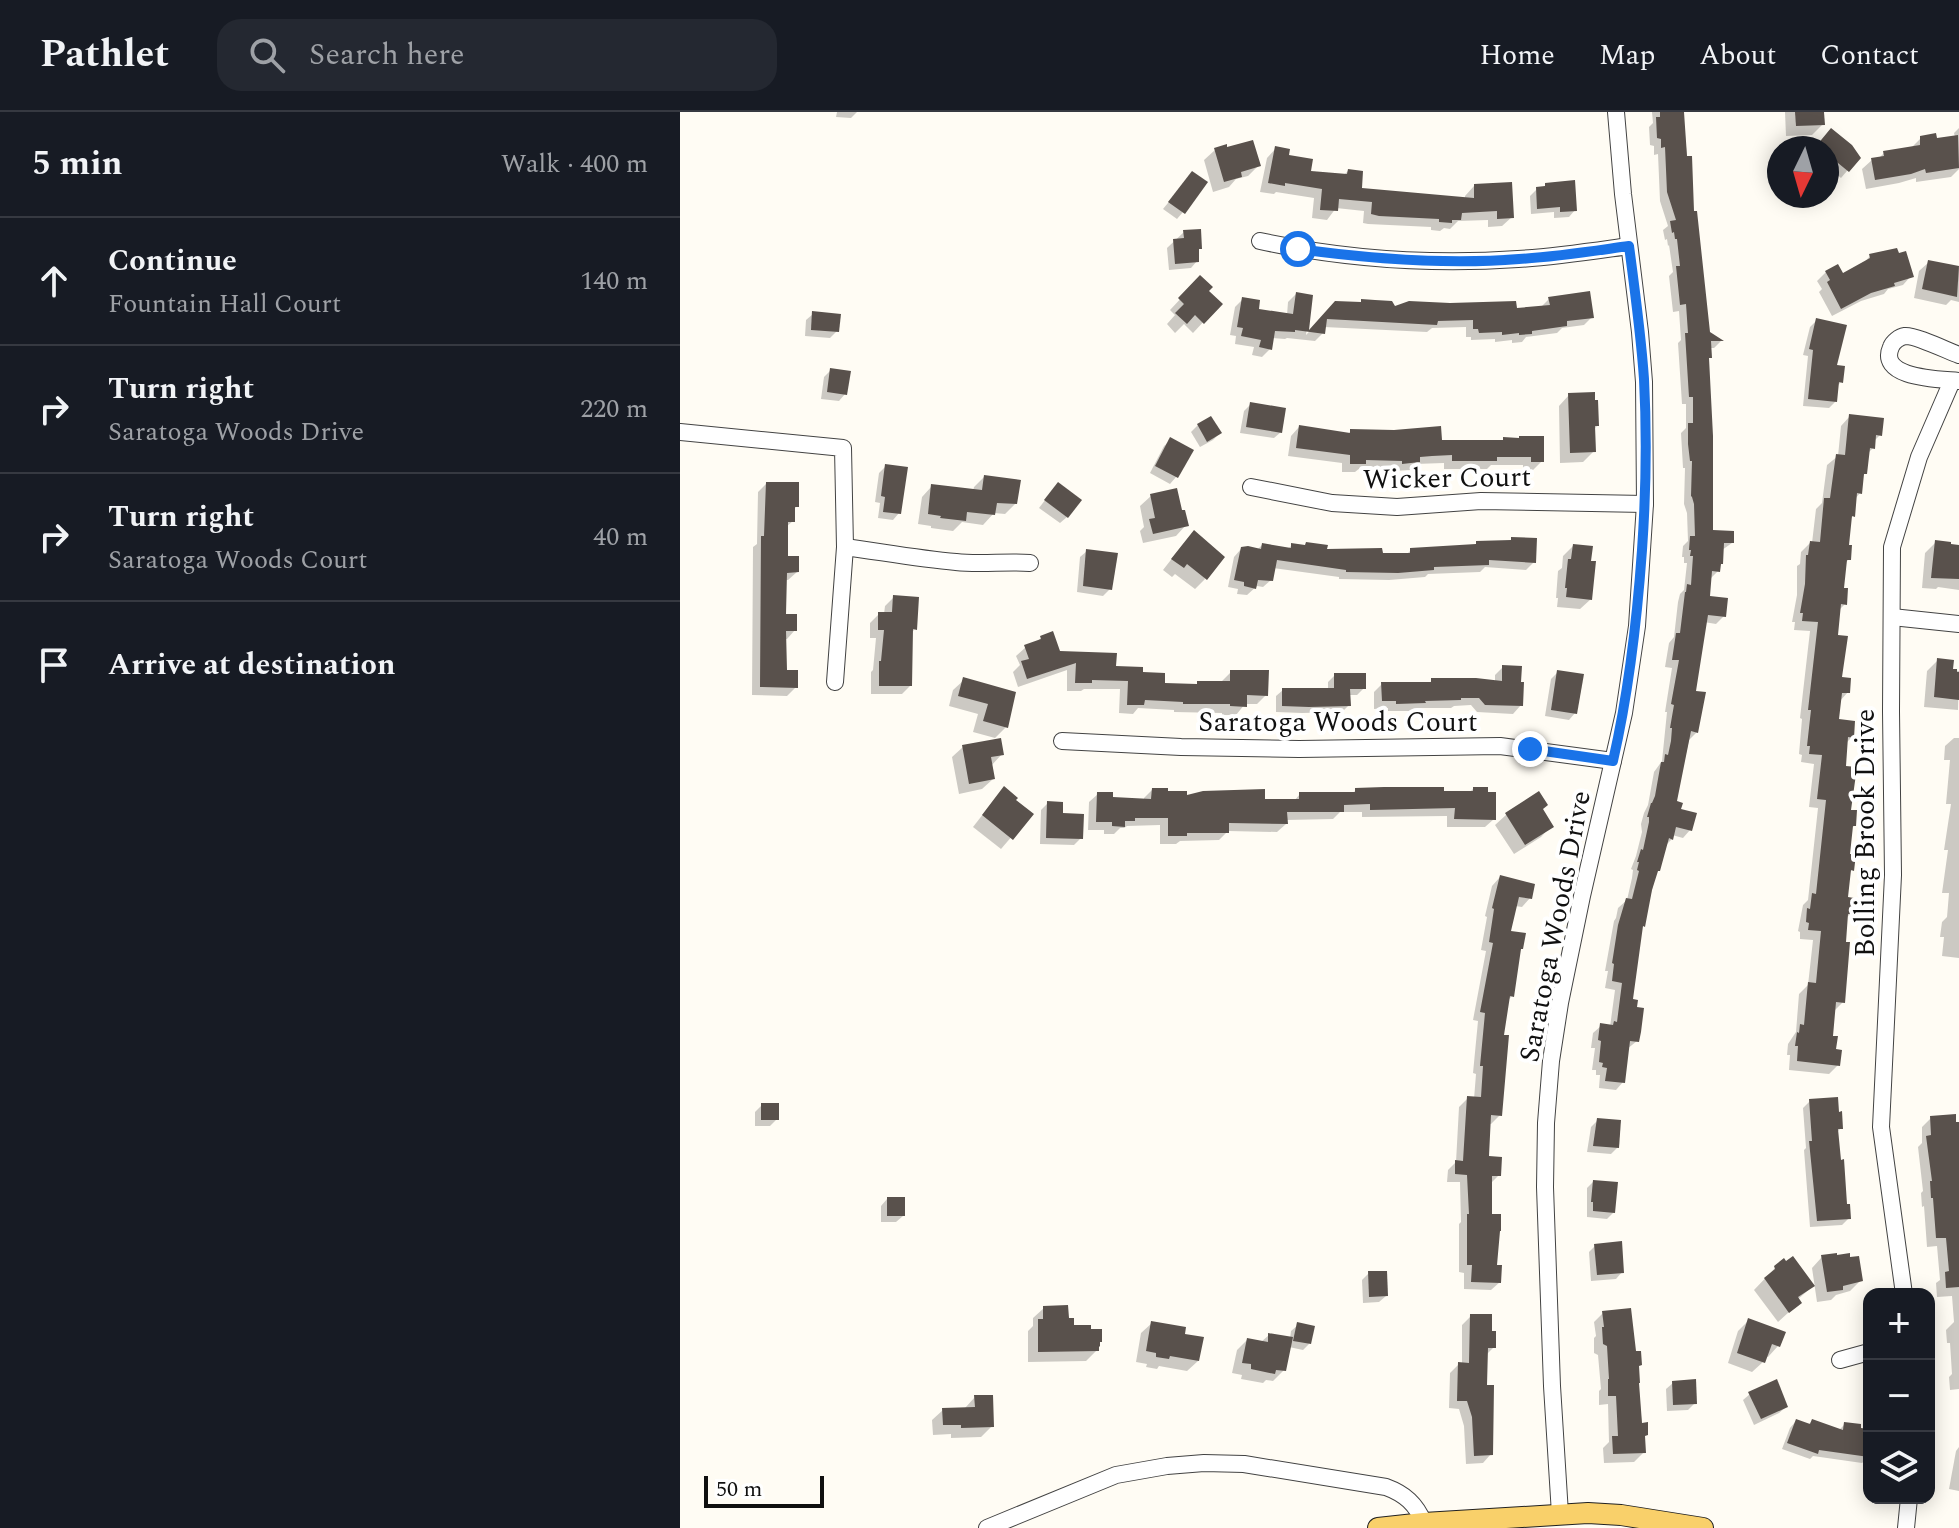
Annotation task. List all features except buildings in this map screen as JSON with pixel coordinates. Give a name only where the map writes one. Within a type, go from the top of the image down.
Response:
[{"type":"main road","points":[[1378,1528],[1588,1513],[1703,1528]]},
{"type":"street","name":"Saratoga Woods Drive","points":[[1560,1514],[1545,1202],[1551,1061],[1582,896],[1624,713],[1637,626],[1645,504],[1644,382],[1616,112]]},
{"type":"street","points":[[1260,241],[1340,255],[1416,261],[1523,259],[1629,246]]},
{"type":"street","points":[[1956,381],[1900,372],[1891,363],[1890,350],[1897,340],[1909,336],[1959,355]]},
{"type":"street","name":"Bolling Brook Drive","points":[[1903,1288],[1881,1127],[1893,875],[1892,547],[1919,457],[1956,381]]},
{"type":"street","points":[[680,432],[843,448],[845,547],[835,682]]},
{"type":"street","name":"Wicker Court","points":[[1251,487],[1332,503],[1397,507],[1481,501],[1645,504]]},
{"type":"street","points":[[845,547],[958,563],[1030,563]]},
{"type":"street","points":[[1892,617],[1959,624]]},
{"type":"street","name":"Saratoga Woods Court","points":[[1062,741],[1299,749],[1500,746],[1613,761]]},
{"type":"street","points":[[1840,1360],[1863,1354]]},
{"type":"street","points":[[987,1528],[1116,1475],[1204,1463],[1244,1464],[1386,1487],[1409,1499],[1424,1523]]},
{"type":"street","points":[[1906,1528],[1908,1504]]},
{"type":"route","points":[[1298,249],[1416,261],[1487,261],[1629,246],[1644,382],[1645,504],[1637,626],[1624,713],[1613,761],[1530,749]]}]
